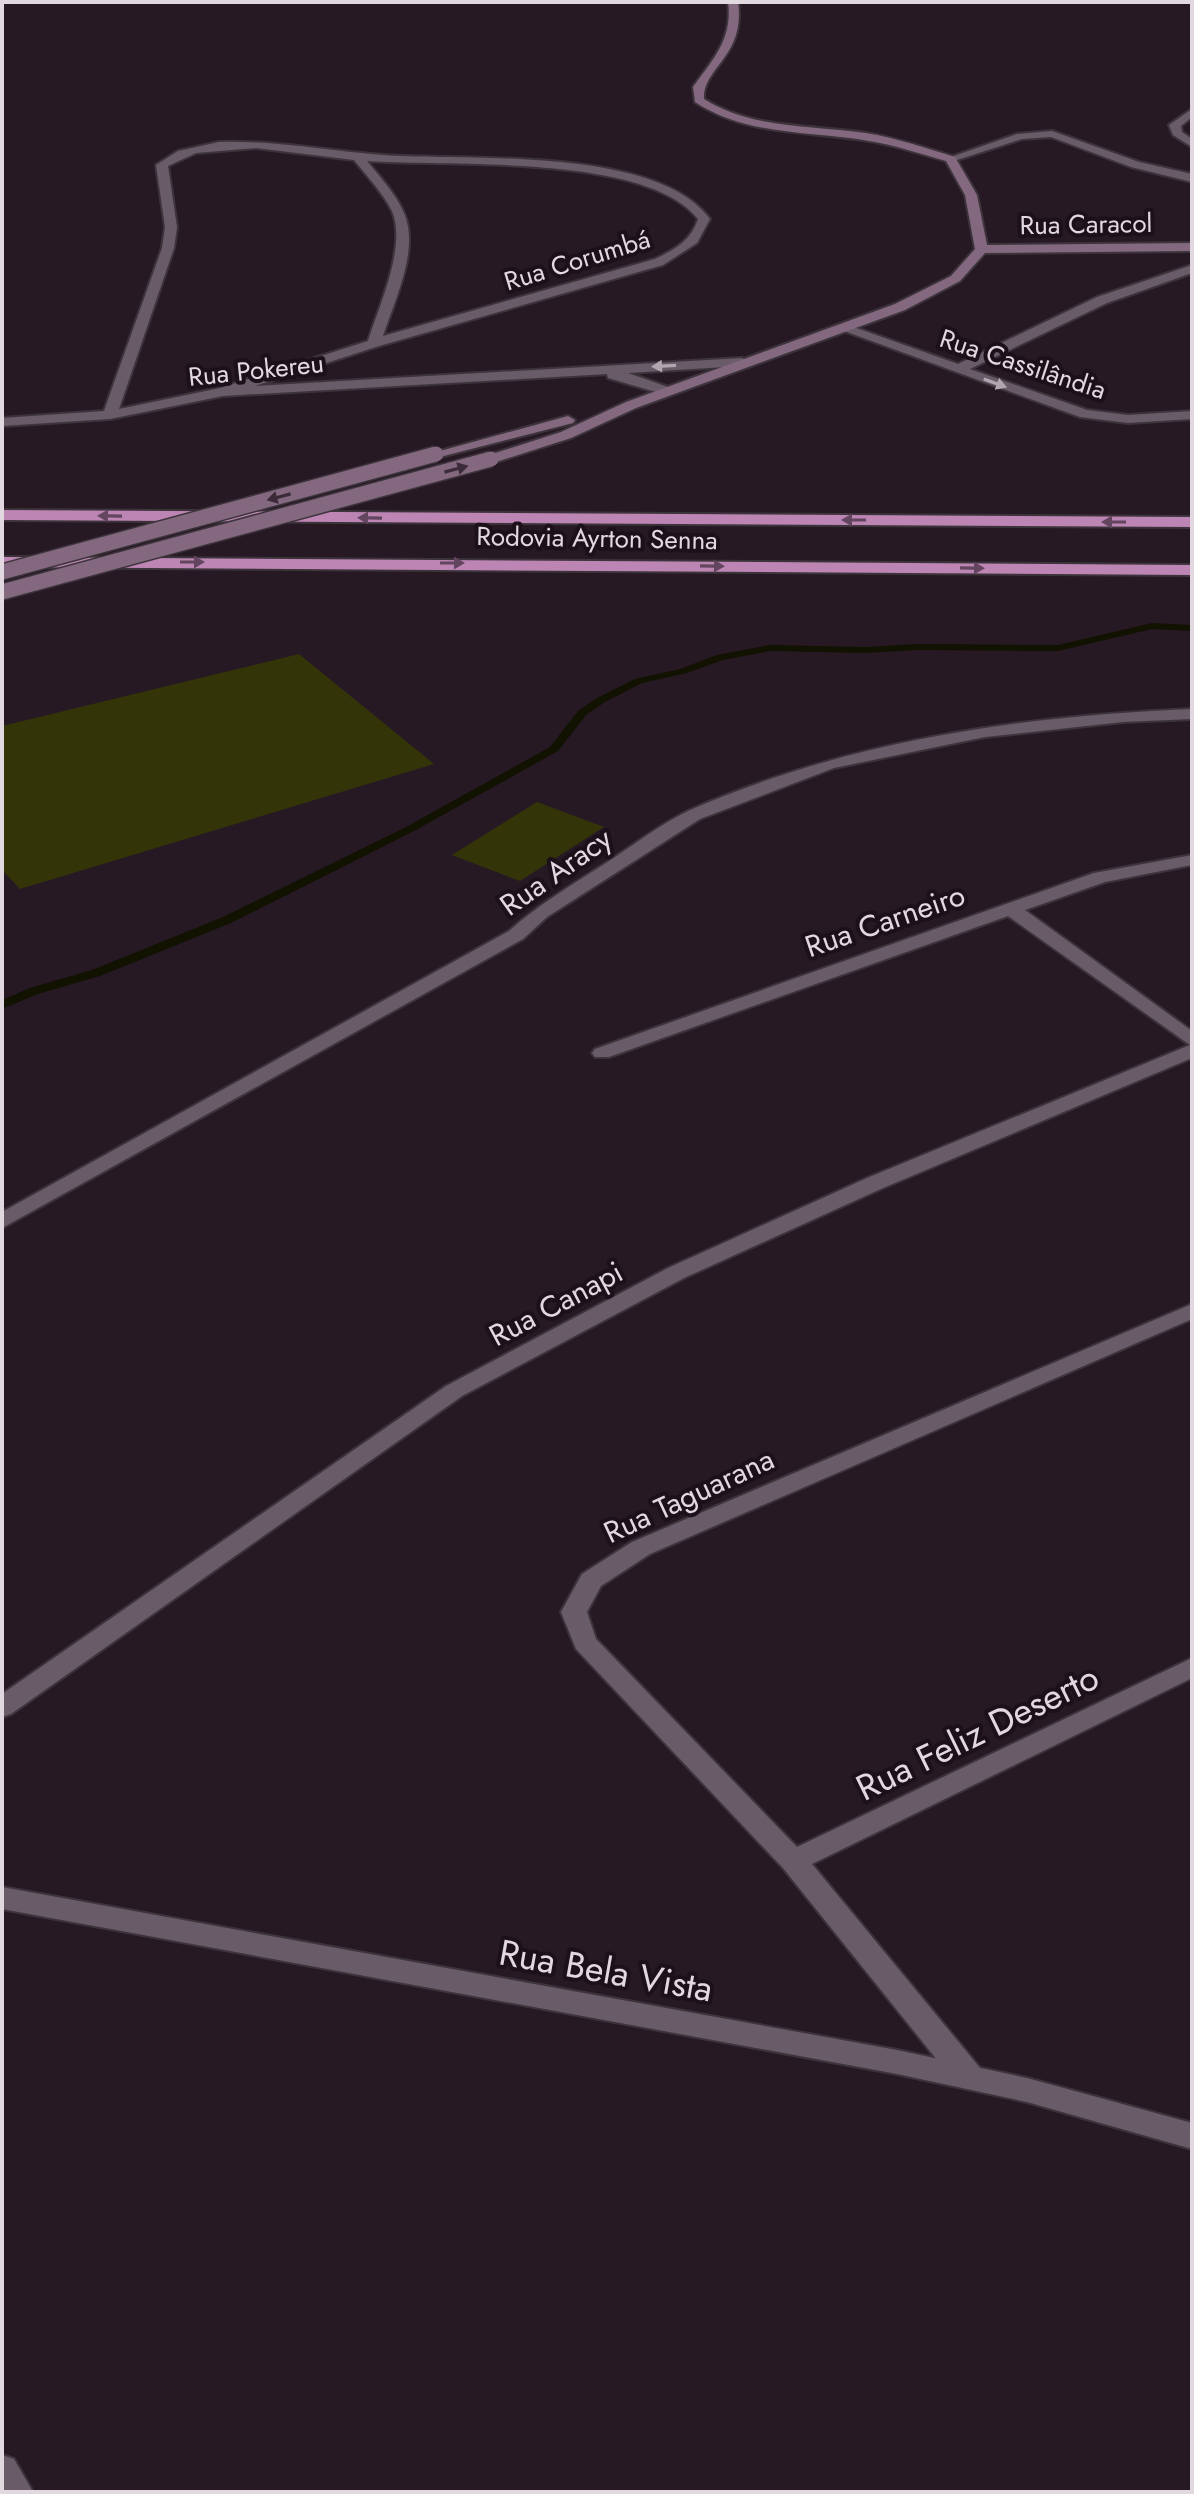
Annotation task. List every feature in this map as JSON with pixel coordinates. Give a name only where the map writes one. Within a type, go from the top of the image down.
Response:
[{"type":"highway","name":"Rodovia Ayrton Senna","points":[[2,515],[1192,522]]},
{"type":"highway","name":"Rodovia Ayrton Senna","points":[[2,562],[1192,570]]},
{"type":"main road","points":[[2,592],[491,459],[566,435],[666,391],[843,328],[941,288],[968,270],[981,249],[971,195],[951,159],[868,137],[735,118],[711,111],[699,100],[698,87],[728,46],[737,27],[733,2]]},
{"type":"main road","name":"Rua Caracol","points":[[981,249],[1192,247]]},
{"type":"main road","points":[[2,572],[436,454],[631,405]]},
{"type":"street","points":[[1192,112],[1175,125],[1177,133],[1192,144]]},
{"type":"street","points":[[951,159],[1021,136],[1052,134],[1135,165],[1192,178]]},
{"type":"street","name":"Rua Corumbá","points":[[110,415],[168,248],[171,227],[162,165],[179,154],[198,149],[276,146],[358,157],[582,170],[638,179],[672,190],[694,204],[704,219],[701,233],[687,248],[659,262],[374,343],[223,392]]},
{"type":"street","points":[[358,157],[399,213],[403,229],[402,246],[374,343]]},
{"type":"street","points":[[959,369],[1102,300],[1192,269]]},
{"type":"street","name":"Rua Cassilândia","points":[[843,328],[1093,416],[1150,419],[1192,415]]},
{"type":"street","name":"Rua Pokereu","points":[[2,422],[110,415],[223,392],[742,362]]},
{"type":"street","name":"Rua Pokereu","points":[[516,375],[547,378],[621,375],[666,391]]},
{"type":"street","name":"Rua Aracy","points":[[2,1221],[516,935],[540,913],[694,815],[829,764],[906,746],[985,732],[1123,717],[1192,714]]},
{"type":"street","name":"Rua Carneiro","points":[[602,1053],[1101,877],[1192,860]]},
{"type":"street","points":[[1012,910],[1192,1040]]},
{"type":"street","name":"Rua Canapi","points":[[2,1707],[454,1391],[676,1273],[875,1183],[1192,1051]]},
{"type":"street","name":"Rua Taguarana","points":[[969,2077],[793,1861],[585,1643],[574,1612],[591,1580],[641,1548],[1192,1311]]},
{"type":"street","name":"Rua Feliz Deserto","points":[[793,1861],[1192,1667]]},
{"type":"street","name":"Rua Bela Vista","points":[[2,1898],[969,2077],[1119,2114],[1192,2136]]},
{"type":"street","points":[[2,2470],[16,2492]]},
{"type":"shaded area","points":[[299,654],[434,764],[20,889],[2,870],[2,726]]},
{"type":"shaded area","points":[[537,802],[604,827],[520,881],[452,855]]},
{"type":"waterway","points":[[2,1005],[34,991],[96,973],[227,920],[408,830],[554,749],[582,713],[639,681],[683,671],[721,657],[770,648],[1058,648],[1152,626],[1192,628]]}]
